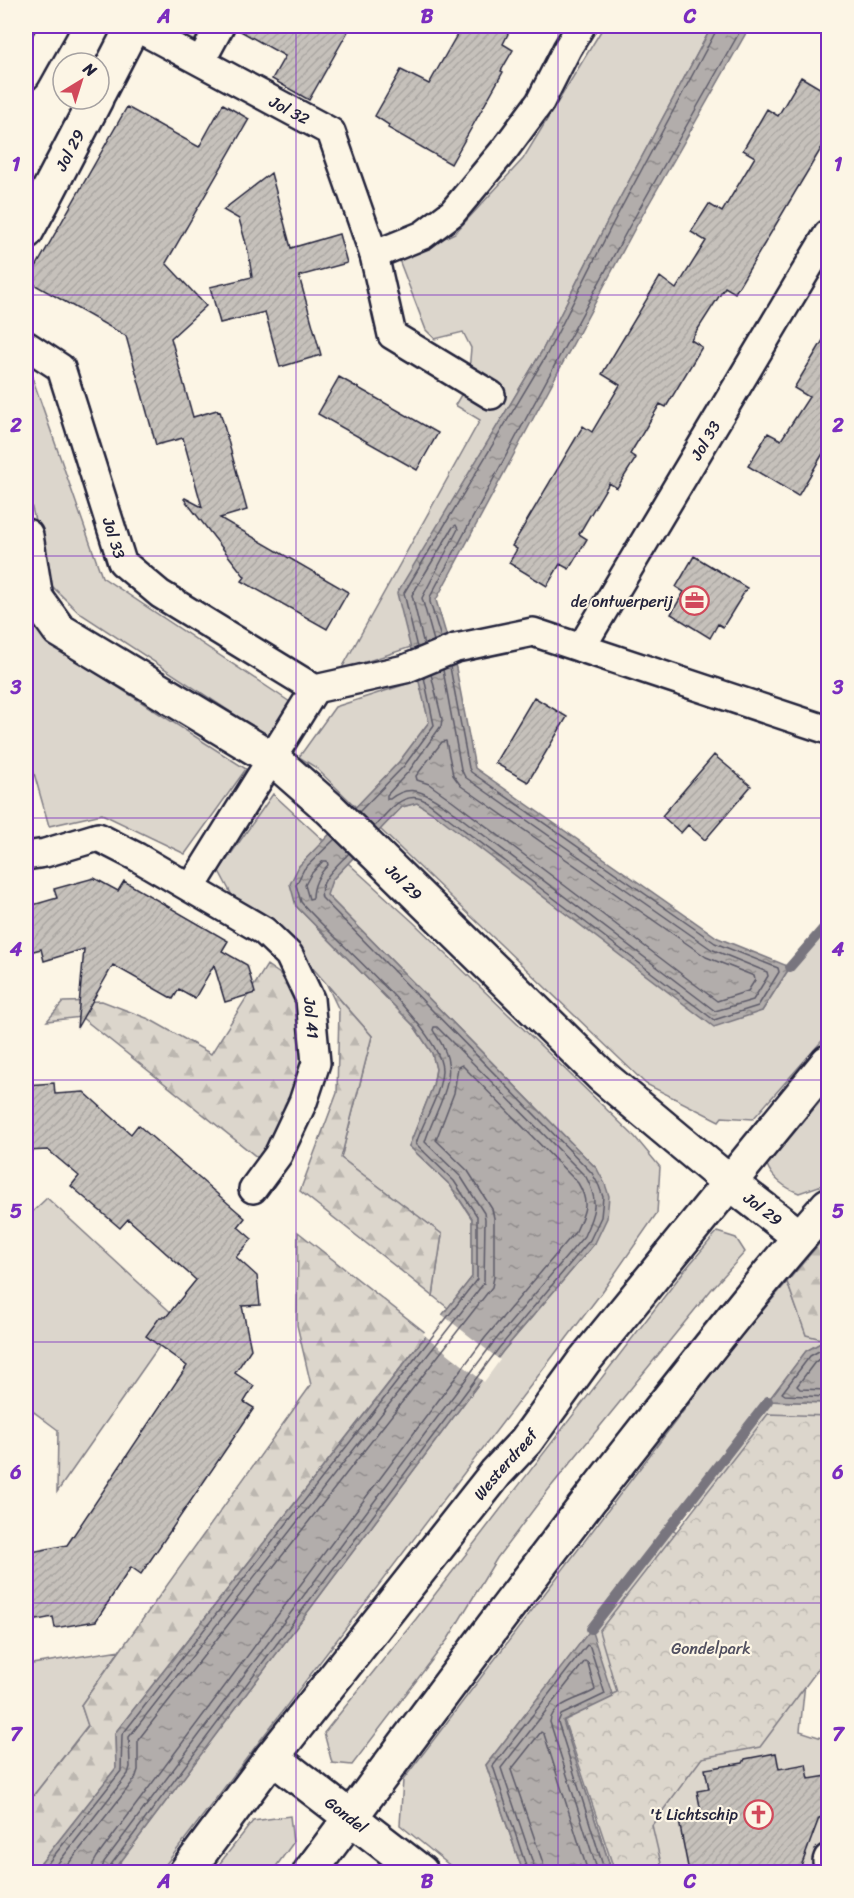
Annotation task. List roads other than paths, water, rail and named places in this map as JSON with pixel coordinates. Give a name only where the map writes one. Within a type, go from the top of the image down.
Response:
[{"type":"main road","points":[[111,69],[134,26]]},
{"type":"main road","name":"Jol 29","points":[[26,232],[34,196],[88,111]]},
{"type":"main road","name":"Jol 29","points":[[26,536],[36,598],[59,630],[273,759],[330,809],[602,1076],[730,1183],[800,1237]]},
{"type":"main road","name":"Westerdreef","points":[[186,1872],[272,1757],[496,1473],[525,1441],[584,1361],[828,1062]]},
{"type":"main road","points":[[310,1872],[566,1529],[681,1382],[828,1205]]},
{"type":"main road","name":"Gondel","points":[[272,1757],[422,1872]]},
{"type":"street","points":[[26,76],[54,26]]},
{"type":"street","name":"Jol 32","points":[[134,26],[331,132],[374,255],[392,335],[491,395]]},
{"type":"street","points":[[201,61],[220,26]]},
{"type":"street","points":[[374,255],[423,235],[452,213],[506,149],[540,102],[581,26]]},
{"type":"street","name":"Jol 33","points":[[581,648],[828,234]]},
{"type":"street","name":"Jol 33","points":[[26,345],[61,368],[122,562],[160,594],[315,690]]},
{"type":"street","points":[[191,888],[315,690],[405,669],[456,648],[533,632],[828,730]]},
{"type":"street","name":"Jol 41","points":[[26,856],[45,853],[98,837],[137,857],[264,931],[289,955],[310,999],[316,1063],[303,1102],[278,1155],[253,1189]]},
{"type":"street","points":[[828,1858],[828,1869]]},
{"type":"water","points":[[712,26],[750,26],[634,230],[436,600],[456,668],[475,768],[718,938],[790,967],[762,1011],[714,1027],[440,818],[417,803],[402,807],[332,880],[327,895],[597,1169],[609,1196],[607,1218],[595,1243],[503,1351],[113,1872],[34,1872],[116,1768],[115,1733],[472,1277],[472,1218],[450,1185],[409,1146],[433,1086],[436,1069],[432,1053],[414,1026],[296,906],[290,884],[299,866],[399,762],[429,722],[397,593],[542,351],[607,222]]},
{"type":"water","points":[[828,1339],[828,1403],[768,1401],[806,1351]]},
{"type":"water","points":[[591,1629],[613,1697],[563,1721],[612,1872],[523,1872],[486,1765]]},
{"type":"waterway","points":[[790,967],[828,923]]},
{"type":"waterway","points":[[591,1629],[768,1401]]},
{"type":"place","name":"de ontwerperij","points":[[694,601]]},
{"type":"place","name":"'t Lichtschip","points":[[759,1814]]},
{"type":"park label","name":"Gondelpark","points":[[711,1648]]}]
